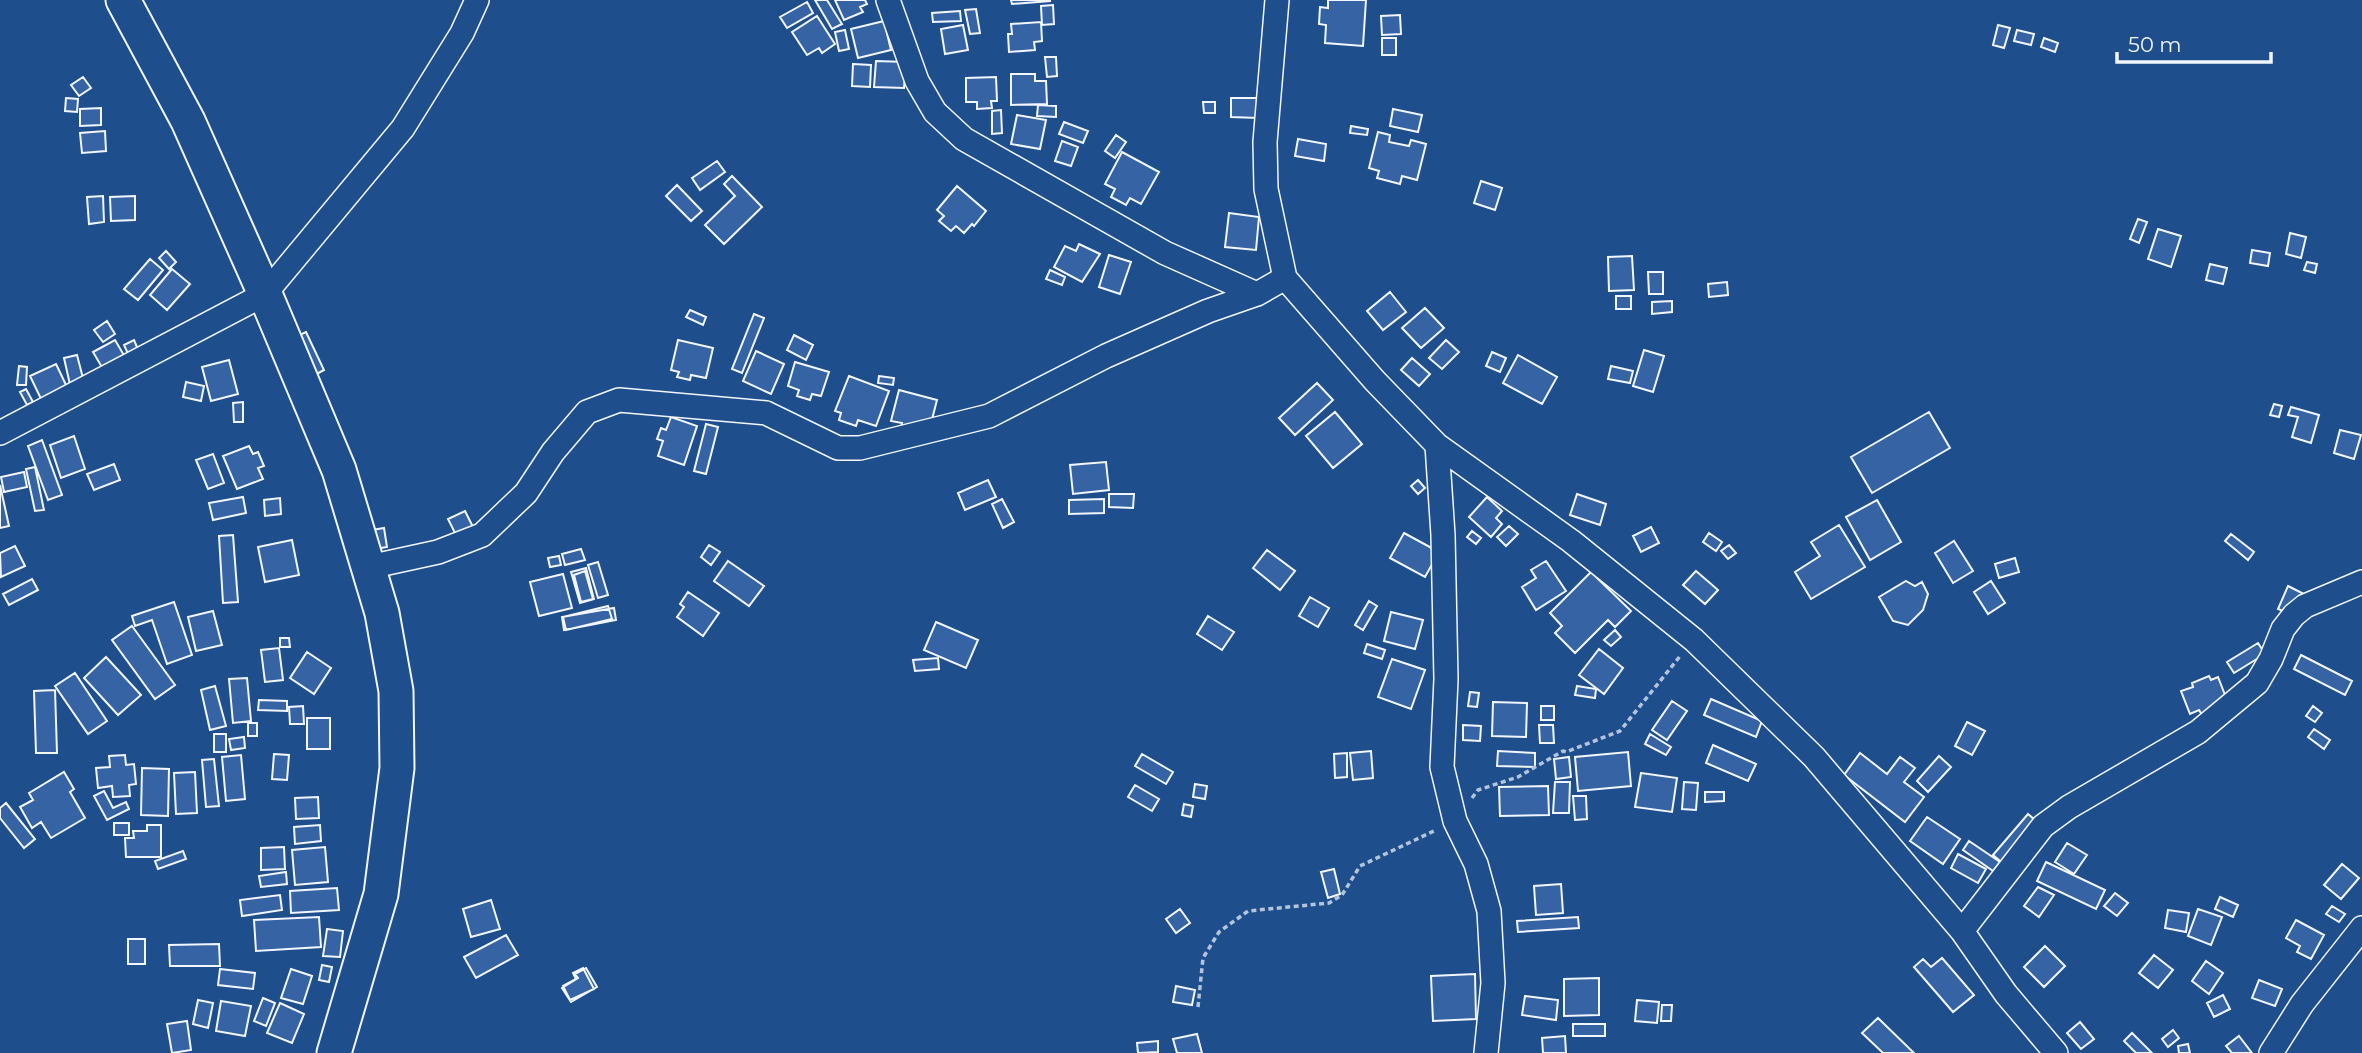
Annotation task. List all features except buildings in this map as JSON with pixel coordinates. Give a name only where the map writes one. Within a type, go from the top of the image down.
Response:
[{"type":"highway","points":[[123,0],[188,121],[265,294],[339,470],[382,613],[396,691],[397,768],[381,894],[334,1053]]},
{"type":"street","points":[[0,433],[265,294],[403,128],[462,33],[477,0]]},
{"type":"street","points":[[888,0],[918,81],[935,112],[964,139],[1155,247],[1257,294]]},
{"type":"street","points":[[1277,0],[1265,142],[1266,189],[1285,278],[1375,381],[1437,444],[1572,541],[1694,640],[1814,757],[1962,931],[2006,994],[2056,1053]]},
{"type":"street","points":[[369,567],[438,552],[482,535],[526,493],[553,452],[587,412],[620,400],[766,413],[838,448],[860,448],[989,416],[1106,356],[1208,311],[1257,294],[1285,278]]},
{"type":"street","points":[[1437,444],[1443,535],[1445,666],[1442,767],[1455,821],[1476,864],[1489,911],[1493,983],[1486,1053]]},
{"type":"street","points":[[1962,931],[2043,826],[2069,807],[2198,732],[2257,683],[2271,659],[2283,629],[2294,615],[2305,607],[2362,582]]},
{"type":"street","points":[[2271,1053],[2302,1004],[2362,928]]},
{"type":"path","points":[[1198,1007],[1203,958],[1219,932],[1248,911],[1329,903],[1342,895],[1360,866],[1455,821],[1478,790],[1518,777],[1563,751],[1620,731],[1694,640]]}]
